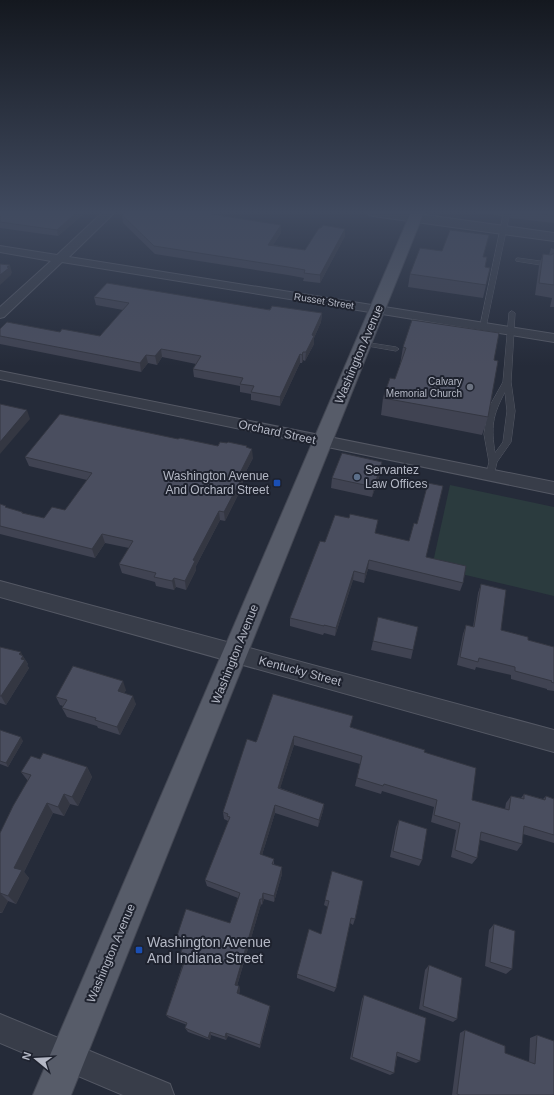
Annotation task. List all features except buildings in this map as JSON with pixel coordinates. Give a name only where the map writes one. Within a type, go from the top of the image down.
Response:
[{"type":"main road","name":"Washington Avenue","points":[[52,1095],[397,263]]},
{"type":"street","points":[[0,314],[55,263]]},
{"type":"street","name":"Russet Street","points":[[91,263],[554,338]]},
{"type":"street","name":"Orchard Street","points":[[0,375],[323,441],[492,469],[554,488]]},
{"type":"street","name":"Kentucky Street","points":[[0,589],[554,741]]},
{"type":"street","points":[[0,1028],[159,1095]]},
{"type":"lane","points":[[483,327],[496,263]]},
{"type":"lane","points":[[540,263],[547,264]]},
{"type":"lane","points":[[492,469],[507,442],[511,411],[507,382],[512,313]]},
{"type":"lane","points":[[364,344],[396,349]]},
{"type":"lane","points":[[492,469],[488,434],[492,409],[507,382]]},
{"type":"shaded area","points":[[450,485],[554,507],[554,596],[432,567]]},
{"type":"place","name":"Calvary Memorial Church","points":[[470,387]]},
{"type":"place","name":"Servantez Law Offices","points":[[357,477]]},
{"type":"place","name":"Washington Avenue And Orchard Street","points":[[277,483]]},
{"type":"place","name":"Washington Avenue And Indiana Street","points":[[139,950]]}]
